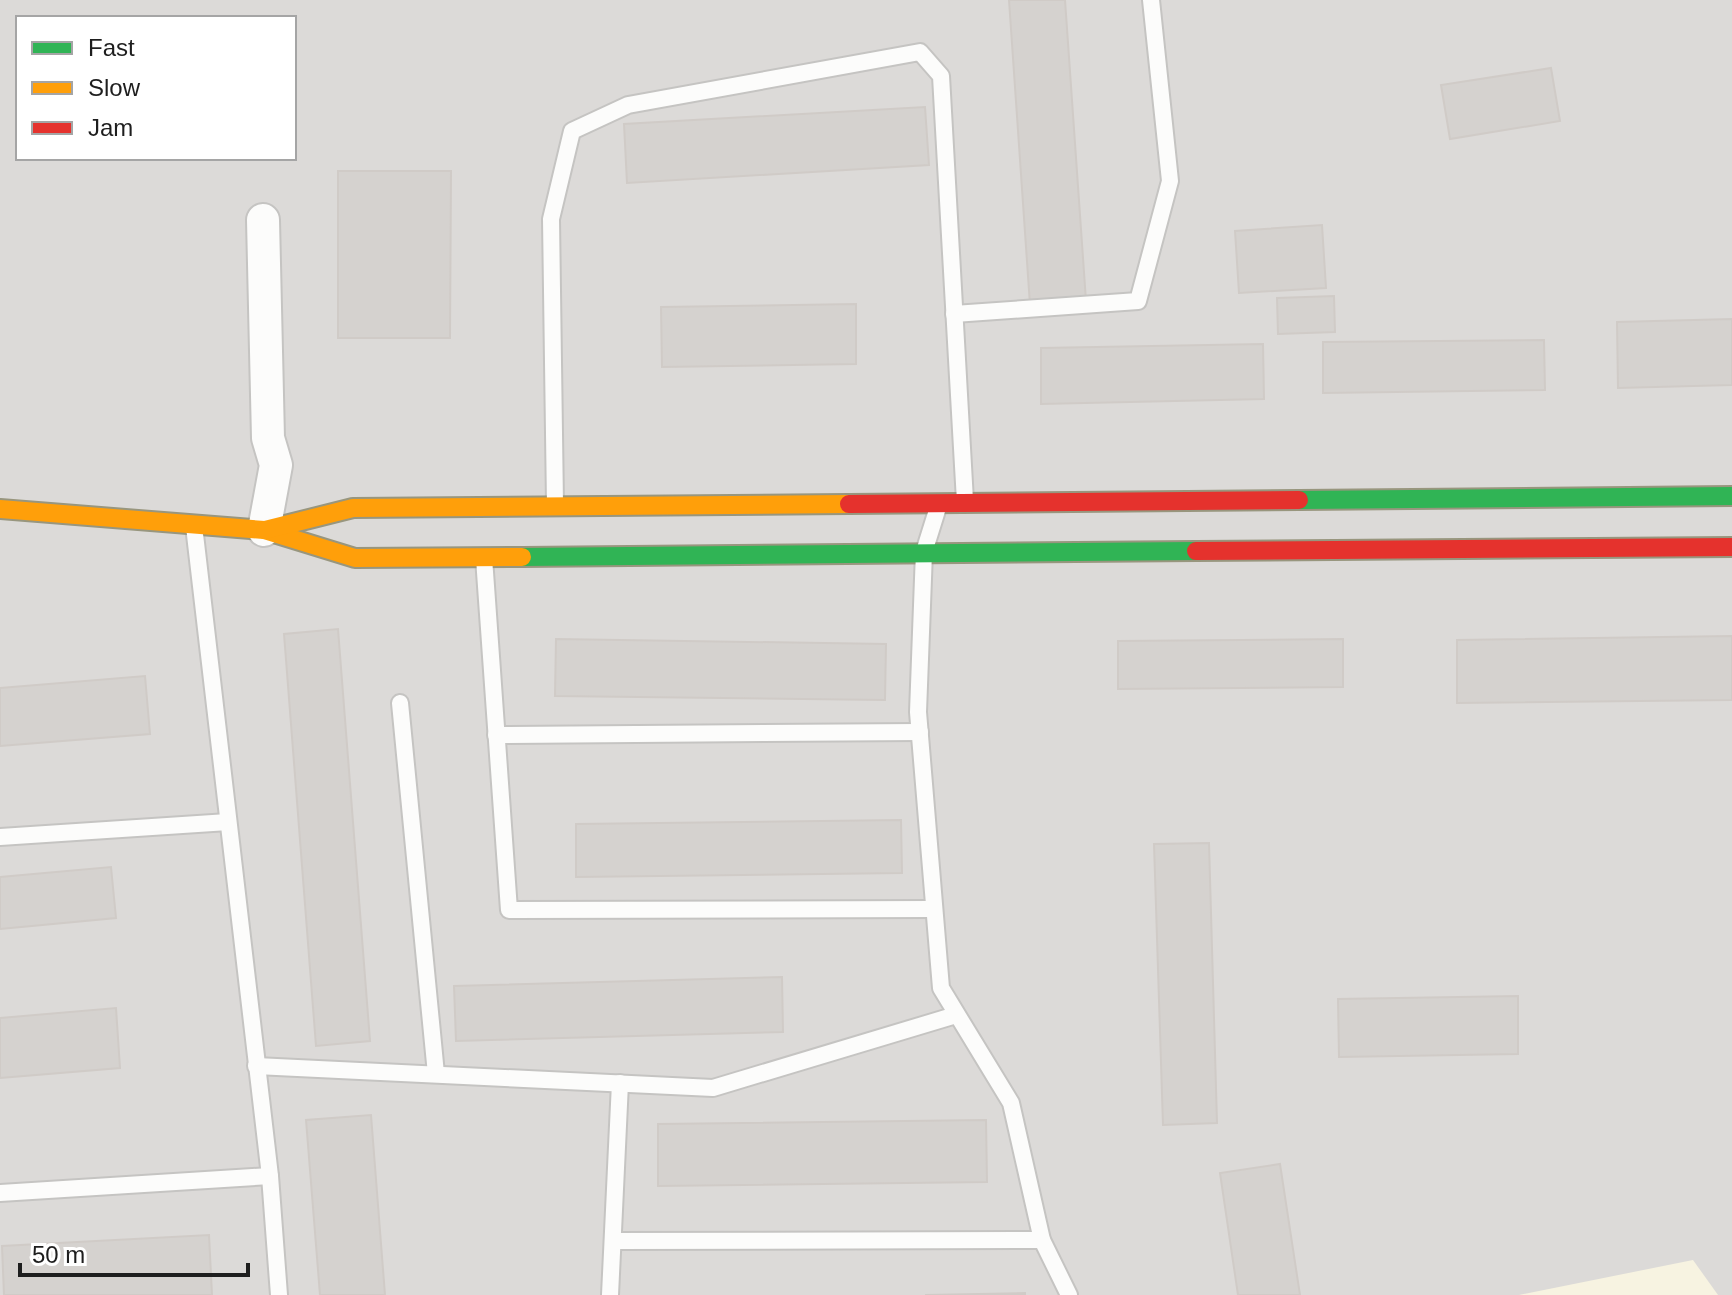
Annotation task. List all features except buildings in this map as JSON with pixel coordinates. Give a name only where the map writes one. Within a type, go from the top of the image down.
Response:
[{"type":"street","points":[[263,220],[268,438],[276,465],[264,530]]},
{"type":"street","points":[[264,530],[353,508],[1732,496]]},
{"type":"street","points":[[0,509],[264,530],[355,558],[1732,547]]},
{"type":"lane","points":[[954,314],[1138,301],[1170,181],[1151,0]]},
{"type":"lane","points":[[555,506],[551,219],[572,131],[628,105],[920,52],[941,76],[965,502]]},
{"type":"lane","points":[[940,503],[924,552],[918,712],[941,988],[1011,1103],[1042,1240],[1069,1295]]},
{"type":"lane","points":[[193,524],[270,1176],[279,1295]]},
{"type":"lane","points":[[483,556],[509,910],[934,909]]},
{"type":"lane","points":[[400,703],[436,1074]]},
{"type":"lane","points":[[496,735],[920,732]]},
{"type":"lane","points":[[0,837],[228,822]]},
{"type":"lane","points":[[256,1066],[713,1088],[956,1015]]},
{"type":"lane","points":[[610,1295],[620,1083]]},
{"type":"lane","points":[[0,1193],[270,1176]]},
{"type":"lane","points":[[613,1241],[1042,1240]]},
{"type":"shaded area","points":[[0,0],[1732,0],[1732,1295],[0,1295]]},
{"type":"shaded area","points":[[1693,1260],[1718,1295],[1519,1295]]},
{"type":"traffic: fast","points":[[1299,500],[1732,496]]},
{"type":"traffic: fast","points":[[522,557],[1196,551]]},
{"type":"traffic: slow","points":[[265,530],[353,508],[849,504]]},
{"type":"traffic: slow","points":[[0,509],[264,530],[355,558],[522,557]]},
{"type":"traffic: jam","points":[[849,504],[1299,500]]},
{"type":"traffic: jam","points":[[1196,551],[1732,547]]}]
